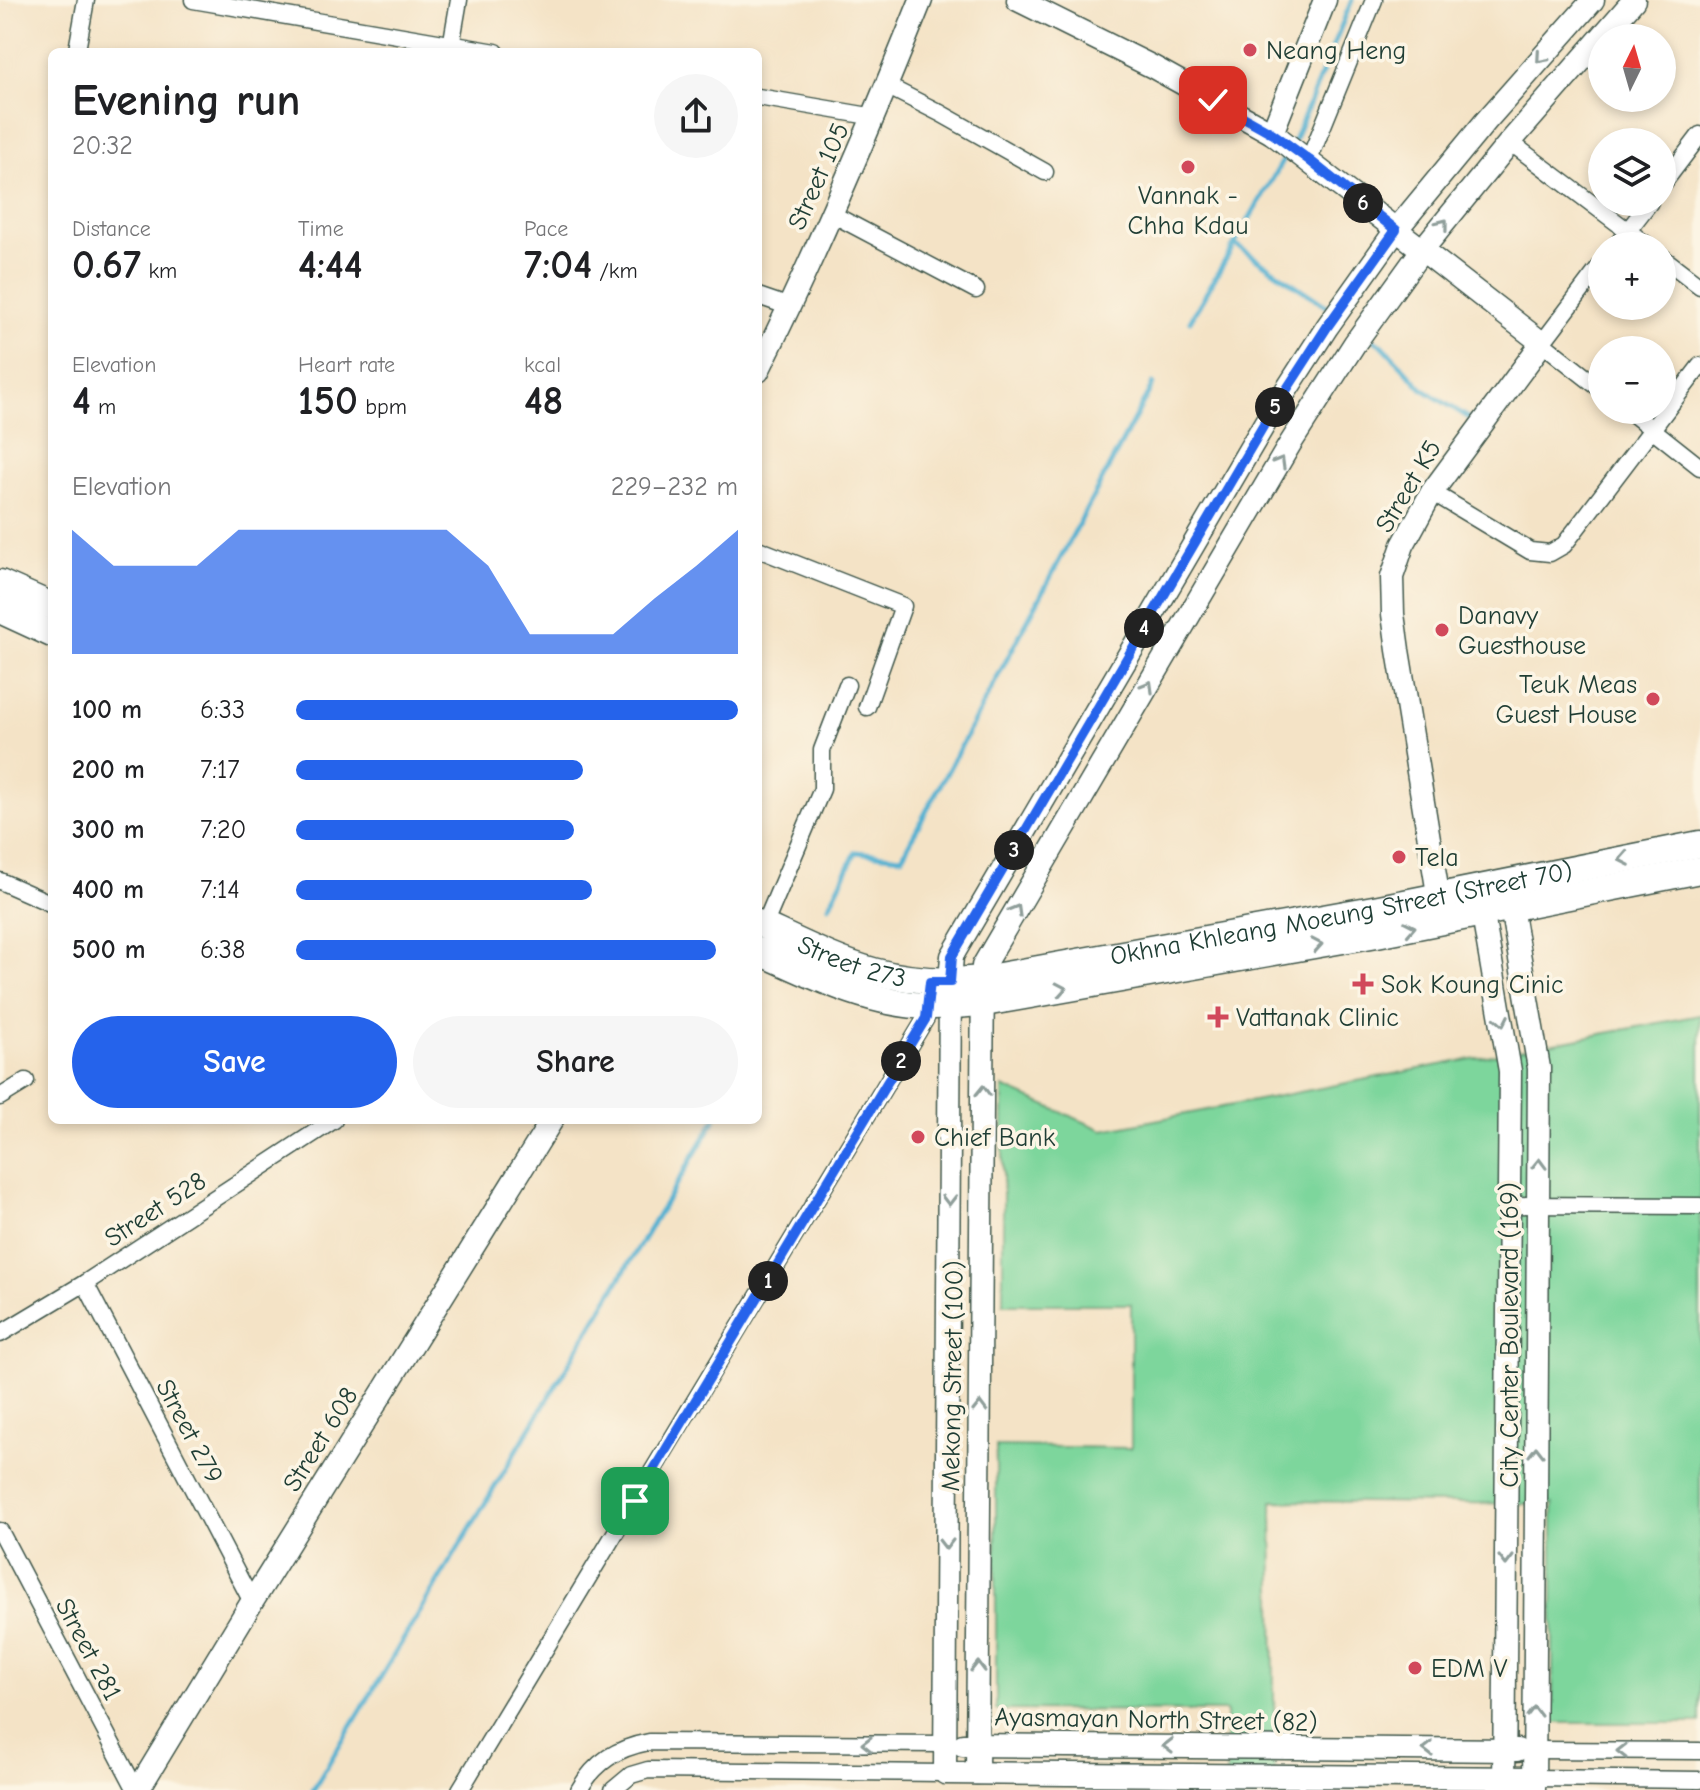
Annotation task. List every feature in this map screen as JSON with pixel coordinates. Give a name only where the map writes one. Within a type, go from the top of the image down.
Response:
[{"type":"main road","points":[[0,583],[48,604]]},
{"type":"main road","points":[[0,610],[48,632]]},
{"type":"main road","name":"Okhna Khleang Moeung Street (Street 70)","points":[[1509,896],[1700,844]]},
{"type":"main road","name":"Okhna Khleang Moeung Street (Street 70)","points":[[940,994],[984,991],[1509,896],[1700,870]]},
{"type":"main road","name":"Street 273","points":[[762,935],[849,990],[883,1000],[940,994]]},
{"type":"street","points":[[77,48],[86,0]]},
{"type":"street","points":[[193,0],[451,48],[459,0]]},
{"type":"street","name":"Street 105","points":[[762,363],[875,117],[921,0]]},
{"type":"street","points":[[1018,0],[1153,67],[1290,147],[1588,379]]},
{"type":"street","points":[[1290,147],[1325,0]]},
{"type":"street","points":[[1290,147],[1374,0]]},
{"type":"street","name":"Mekong Street (100)","points":[[945,1773],[940,994],[952,956],[1265,423],[1327,327],[1396,230],[1486,121],[1593,0]]},
{"type":"street","points":[[984,991],[983,966],[1290,444],[1355,343],[1422,250],[1510,142],[1634,0]]},
{"type":"street","points":[[887,86],[1045,172]]},
{"type":"street","points":[[762,98],[875,117]]},
{"type":"street","points":[[1676,167],[1700,135]]},
{"type":"street","points":[[1510,142],[1628,231],[1639,216]]},
{"type":"street","points":[[832,214],[976,290]]},
{"type":"street","points":[[1676,268],[1700,286]]},
{"type":"street","name":"Street K5","points":[[1441,910],[1398,650],[1392,577],[1403,545],[1432,492],[1588,282]]},
{"type":"street","points":[[762,297],[790,307]]},
{"type":"street","points":[[1432,492],[1530,551],[1550,553],[1564,545],[1700,366]]},
{"type":"street","points":[[1646,424],[1700,467]]},
{"type":"street","points":[[762,551],[903,606],[867,707]]},
{"type":"street","points":[[762,929],[822,789],[822,750],[847,685]]},
{"type":"street","points":[[0,881],[48,902]]},
{"type":"street","name":"City Center Boulevard (169)","points":[[1509,896],[1537,1045],[1534,1784]]},
{"type":"street","name":"City Center Boulevard (169)","points":[[1480,901],[1510,1071],[1504,1784]]},
{"type":"street","name":"Mekong Street (100)","points":[[977,1773],[984,991]]},
{"type":"street","points":[[460,1790],[940,994]]},
{"type":"street","points":[[0,1097],[26,1081]]},
{"type":"street","name":"Street 528","points":[[0,1334],[85,1283],[328,1124]]},
{"type":"street","name":"Street 608","points":[[137,1790],[546,1124]]},
{"type":"street","points":[[1509,1205],[1700,1206]]},
{"type":"street","name":"Street 279","points":[[85,1283],[252,1602]]},
{"type":"street","name":"Street 281","points":[[0,1531],[137,1790]]},
{"type":"street","name":"Ayasmayan North Street (82)","points":[[579,1790],[593,1768],[614,1753],[649,1742],[1700,1751]]},
{"type":"street","points":[[1255,1747],[1255,1782]]},
{"type":"street","name":"Ayasmayan North Street (82)","points":[[613,1790],[631,1775],[648,1770],[977,1773],[1255,1782],[1534,1784],[1700,1780]]},
{"type":"green space","points":[[1700,1015],[1700,1723],[1553,1723],[1553,1504],[1272,1501],[1275,1790],[1227,1790],[1226,1711],[996,1710],[996,1446],[1131,1448],[1131,1304],[1003,1304],[1003,1087],[1103,1130]]},
{"type":"waterway","points":[[1293,143],[1352,0]]},
{"type":"waterway","points":[[1190,321],[1288,152]]},
{"type":"waterway","points":[[1236,245],[1326,306]]},
{"type":"waterway","points":[[1368,336],[1383,346],[1424,390],[1469,418]]},
{"type":"waterway","points":[[829,906],[856,852],[902,857],[1153,384]]},
{"type":"waterway","points":[[313,1790],[713,1124]]},
{"type":"place","name":"Neang Heng","points":[[1250,50]]},
{"type":"place","name":"Vannak - Chha Kdau","points":[[1188,167]]},
{"type":"place","name":"Danavy Guesthouse","points":[[1442,630]]},
{"type":"place","name":"Teuk Meas Guest House","points":[[1653,699]]},
{"type":"place","name":"Tela","points":[[1399,857]]},
{"type":"place","name":"Sok Koung Cinic","points":[[1363,984]]},
{"type":"place","name":"Vattanak Clinic","points":[[1218,1017]]},
{"type":"place","name":"Chief Bank","points":[[918,1137]]},
{"type":"place","name":"EDM V","points":[[1415,1668]]},
{"type":"route","points":[[635,1501],[926,1018],[930,982],[950,982],[952,956],[1265,423],[1327,327],[1396,230],[1272,133],[1213,100]]}]
